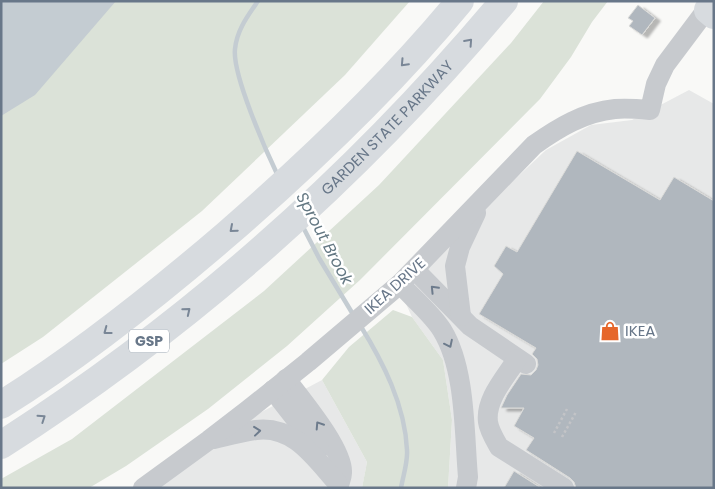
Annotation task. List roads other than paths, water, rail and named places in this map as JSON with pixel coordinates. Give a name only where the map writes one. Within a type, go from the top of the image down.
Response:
[{"type":"highway","name":"GARDEN STATE PARKWAY","points":[[1,405],[73,357],[138,308],[270,197],[352,119],[460,1]]},
{"type":"highway","name":"GARDEN STATE PARKWAY","points":[[1,445],[92,384],[159,334],[288,226],[390,128],[504,1]]},
{"type":"street","name":"IKEA DRIVE","points":[[143,488],[209,440],[279,385],[400,284],[534,145],[558,128],[588,114],[615,109],[650,110],[656,84],[662,70],[711,8]]},
{"type":"street","points":[[461,316],[455,266],[460,247],[481,200]]},
{"type":"street","points":[[415,270],[470,326],[522,362],[496,391],[490,404],[488,422],[498,447],[564,488]]},
{"type":"street","points":[[400,284],[441,329],[454,355],[460,386],[468,477],[466,488]]},
{"type":"street","points":[[383,298],[420,305]]},
{"type":"street","points":[[279,385],[309,409],[332,444],[342,472],[339,486]]},
{"type":"street","points":[[209,440],[256,430],[282,433],[302,444],[339,486]]},
{"type":"waterway","name":"Sprout Brook","points":[[258,1],[243,24],[238,36],[235,61],[244,94],[278,176]]},
{"type":"waterway","name":"Sprout Brook","points":[[302,225],[319,258],[354,316]]},
{"type":"waterway","name":"Sprout Brook","points":[[360,325],[377,354],[391,384],[402,417],[407,455],[401,488]]},
{"type":"place","name":"IKEA","points":[[610,331]]}]
